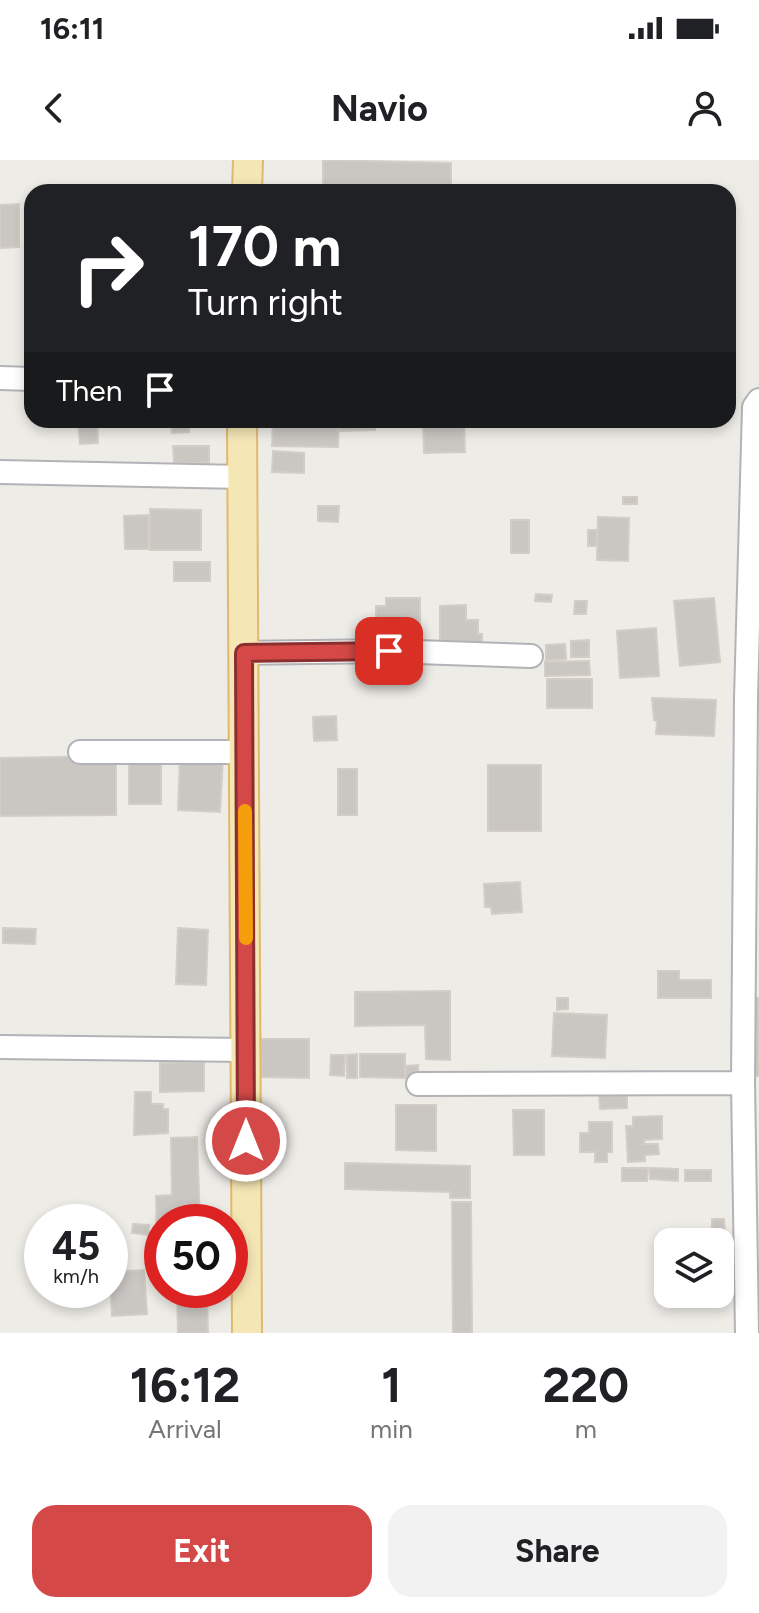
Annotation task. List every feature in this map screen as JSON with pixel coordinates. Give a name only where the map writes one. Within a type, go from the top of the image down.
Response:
[{"type":"main road","points":[[247,184],[248,160]]},
{"type":"main road","points":[[242,428],[247,1333]]},
{"type":"street","points":[[0,378],[24,379]]},
{"type":"street","points":[[747,1333],[743,1083],[753,698],[754,407],[759,400]]},
{"type":"street","points":[[0,472],[242,477]]},
{"type":"street","points":[[244,653],[389,651],[531,656]]},
{"type":"street","points":[[80,752],[245,752]]},
{"type":"street","points":[[0,1047],[245,1050]]},
{"type":"street","points":[[418,1084],[743,1083]]},
{"type":"building","points":[[323,160],[451,163],[451,184],[323,184]]},
{"type":"building","points":[[19,204],[19,247],[0,248],[0,205]]},
{"type":"building","points":[[79,428],[97,428],[98,443],[80,444]]},
{"type":"building","points":[[172,428],[189,428],[189,432],[172,433]]},
{"type":"building","points":[[273,428],[339,428],[338,447],[272,446]]},
{"type":"building","points":[[340,428],[375,428],[375,430],[340,431]]},
{"type":"building","points":[[423,428],[464,428],[465,452],[424,453]]},
{"type":"building","points":[[173,446],[209,446],[209,463],[174,463]]},
{"type":"building","points":[[273,451],[304,453],[304,473],[272,472]]},
{"type":"building","points":[[623,497],[637,497],[637,504],[623,504]]},
{"type":"building","points":[[318,506],[339,506],[338,522],[318,521]]},
{"type":"building","points":[[150,509],[201,510],[201,550],[150,550]]},
{"type":"building","points":[[148,515],[149,549],[125,549],[124,516]]},
{"type":"building","points":[[598,517],[629,518],[628,561],[597,560]]},
{"type":"building","points":[[511,520],[529,520],[529,553],[511,553]]},
{"type":"building","points":[[588,530],[597,530],[597,546],[588,546]]},
{"type":"building","points":[[174,562],[210,562],[210,581],[174,581]]},
{"type":"building","points":[[536,594],[552,595],[551,602],[535,601]]},
{"type":"building","points":[[386,598],[420,598],[420,644],[377,643],[377,629],[386,629],[386,621],[376,621],[376,606],[386,606]]},
{"type":"building","points":[[714,598],[720,662],[680,666],[674,601]]},
{"type":"building","points":[[575,601],[587,601],[586,614],[574,614]]},
{"type":"building","points":[[466,605],[466,620],[478,620],[482,644],[440,645],[440,606]]},
{"type":"building","points":[[656,628],[659,676],[620,678],[617,631]]},
{"type":"building","points":[[589,640],[589,657],[571,657],[571,641]]},
{"type":"building","points":[[565,644],[566,659],[546,660],[546,645]]},
{"type":"building","points":[[589,661],[590,675],[545,676],[545,662]]},
{"type":"building","points":[[547,679],[592,679],[592,708],[547,708]]},
{"type":"building","points":[[652,698],[716,700],[714,736],[656,734],[657,721],[654,720]]},
{"type":"building","points":[[336,716],[337,740],[314,741],[313,717]]},
{"type":"building","points":[[116,756],[116,815],[0,816],[0,758]]},
{"type":"building","points":[[180,758],[223,759],[220,812],[178,810]]},
{"type":"building","points":[[129,759],[161,759],[161,804],[129,804]]},
{"type":"building","points":[[488,765],[541,765],[541,831],[488,831]]},
{"type":"building","points":[[338,769],[357,769],[357,815],[338,815]]},
{"type":"building","points":[[520,882],[522,912],[492,914],[491,907],[485,907],[484,884]]},
{"type":"building","points":[[3,928],[36,929],[35,944],[3,943]]},
{"type":"building","points":[[178,928],[208,930],[206,985],[176,984]]},
{"type":"building","points":[[658,971],[679,971],[679,980],[711,980],[711,998],[658,998]]},
{"type":"building","points":[[450,991],[450,1060],[426,1059],[425,1025],[355,1026],[355,992]]},
{"type":"building","points":[[557,998],[568,998],[568,1009],[557,1010]]},
{"type":"building","points":[[751,998],[759,998],[759,1076],[750,1076]]},
{"type":"building","points":[[554,1013],[607,1015],[605,1058],[552,1056]]},
{"type":"building","points":[[261,1039],[309,1039],[309,1078],[261,1077]]},
{"type":"building","points":[[357,1054],[357,1078],[347,1078],[347,1055]]},
{"type":"building","points":[[360,1054],[405,1054],[405,1078],[360,1077]]},
{"type":"building","points":[[331,1055],[345,1055],[344,1076],[330,1075]]},
{"type":"building","points":[[204,1062],[204,1091],[160,1092],[160,1063]]},
{"type":"building","points":[[418,1065],[418,1078],[406,1078],[406,1066]]},
{"type":"building","points":[[135,1092],[151,1092],[151,1104],[163,1104],[163,1109],[168,1109],[168,1133],[134,1135]]},
{"type":"building","points":[[627,1094],[627,1108],[600,1109],[599,1095]]},
{"type":"building","points":[[396,1105],[436,1105],[436,1151],[396,1150]]},
{"type":"building","points":[[513,1110],[544,1110],[544,1155],[514,1155]]},
{"type":"building","points":[[662,1116],[662,1139],[644,1140],[644,1144],[658,1144],[659,1154],[645,1155],[645,1161],[628,1162],[626,1126],[633,1126],[633,1117]]},
{"type":"building","points":[[589,1122],[612,1122],[612,1152],[607,1152],[607,1162],[595,1162],[595,1152],[580,1152],[580,1133],[589,1133]]},
{"type":"building","points":[[197,1137],[199,1204],[156,1204],[156,1196],[172,1195],[171,1138]]},
{"type":"building","points":[[345,1163],[470,1166],[470,1198],[450,1198],[450,1192],[345,1189]]},
{"type":"building","points":[[622,1168],[648,1168],[647,1181],[622,1181]]},
{"type":"building","points":[[650,1168],[678,1169],[678,1181],[650,1179]]},
{"type":"building","points":[[685,1170],[711,1170],[711,1181],[685,1181]]},
{"type":"building","points":[[452,1202],[471,1202],[472,1333],[453,1333]]},
{"type":"building","points":[[712,1219],[724,1219],[725,1228],[712,1228]]},
{"type":"building","points":[[133,1224],[144,1225],[144,1234],[132,1233]]},
{"type":"building","points":[[144,1270],[144,1308],[147,1314],[112,1316],[112,1308],[128,1308],[128,1271]]},
{"type":"building","points":[[177,1308],[207,1308],[208,1333],[178,1333]]},
{"type":"slow traffic","points":[[245,811],[246,938]]},
{"type":"route","points":[[246,1141],[244,653],[389,651]]}]
